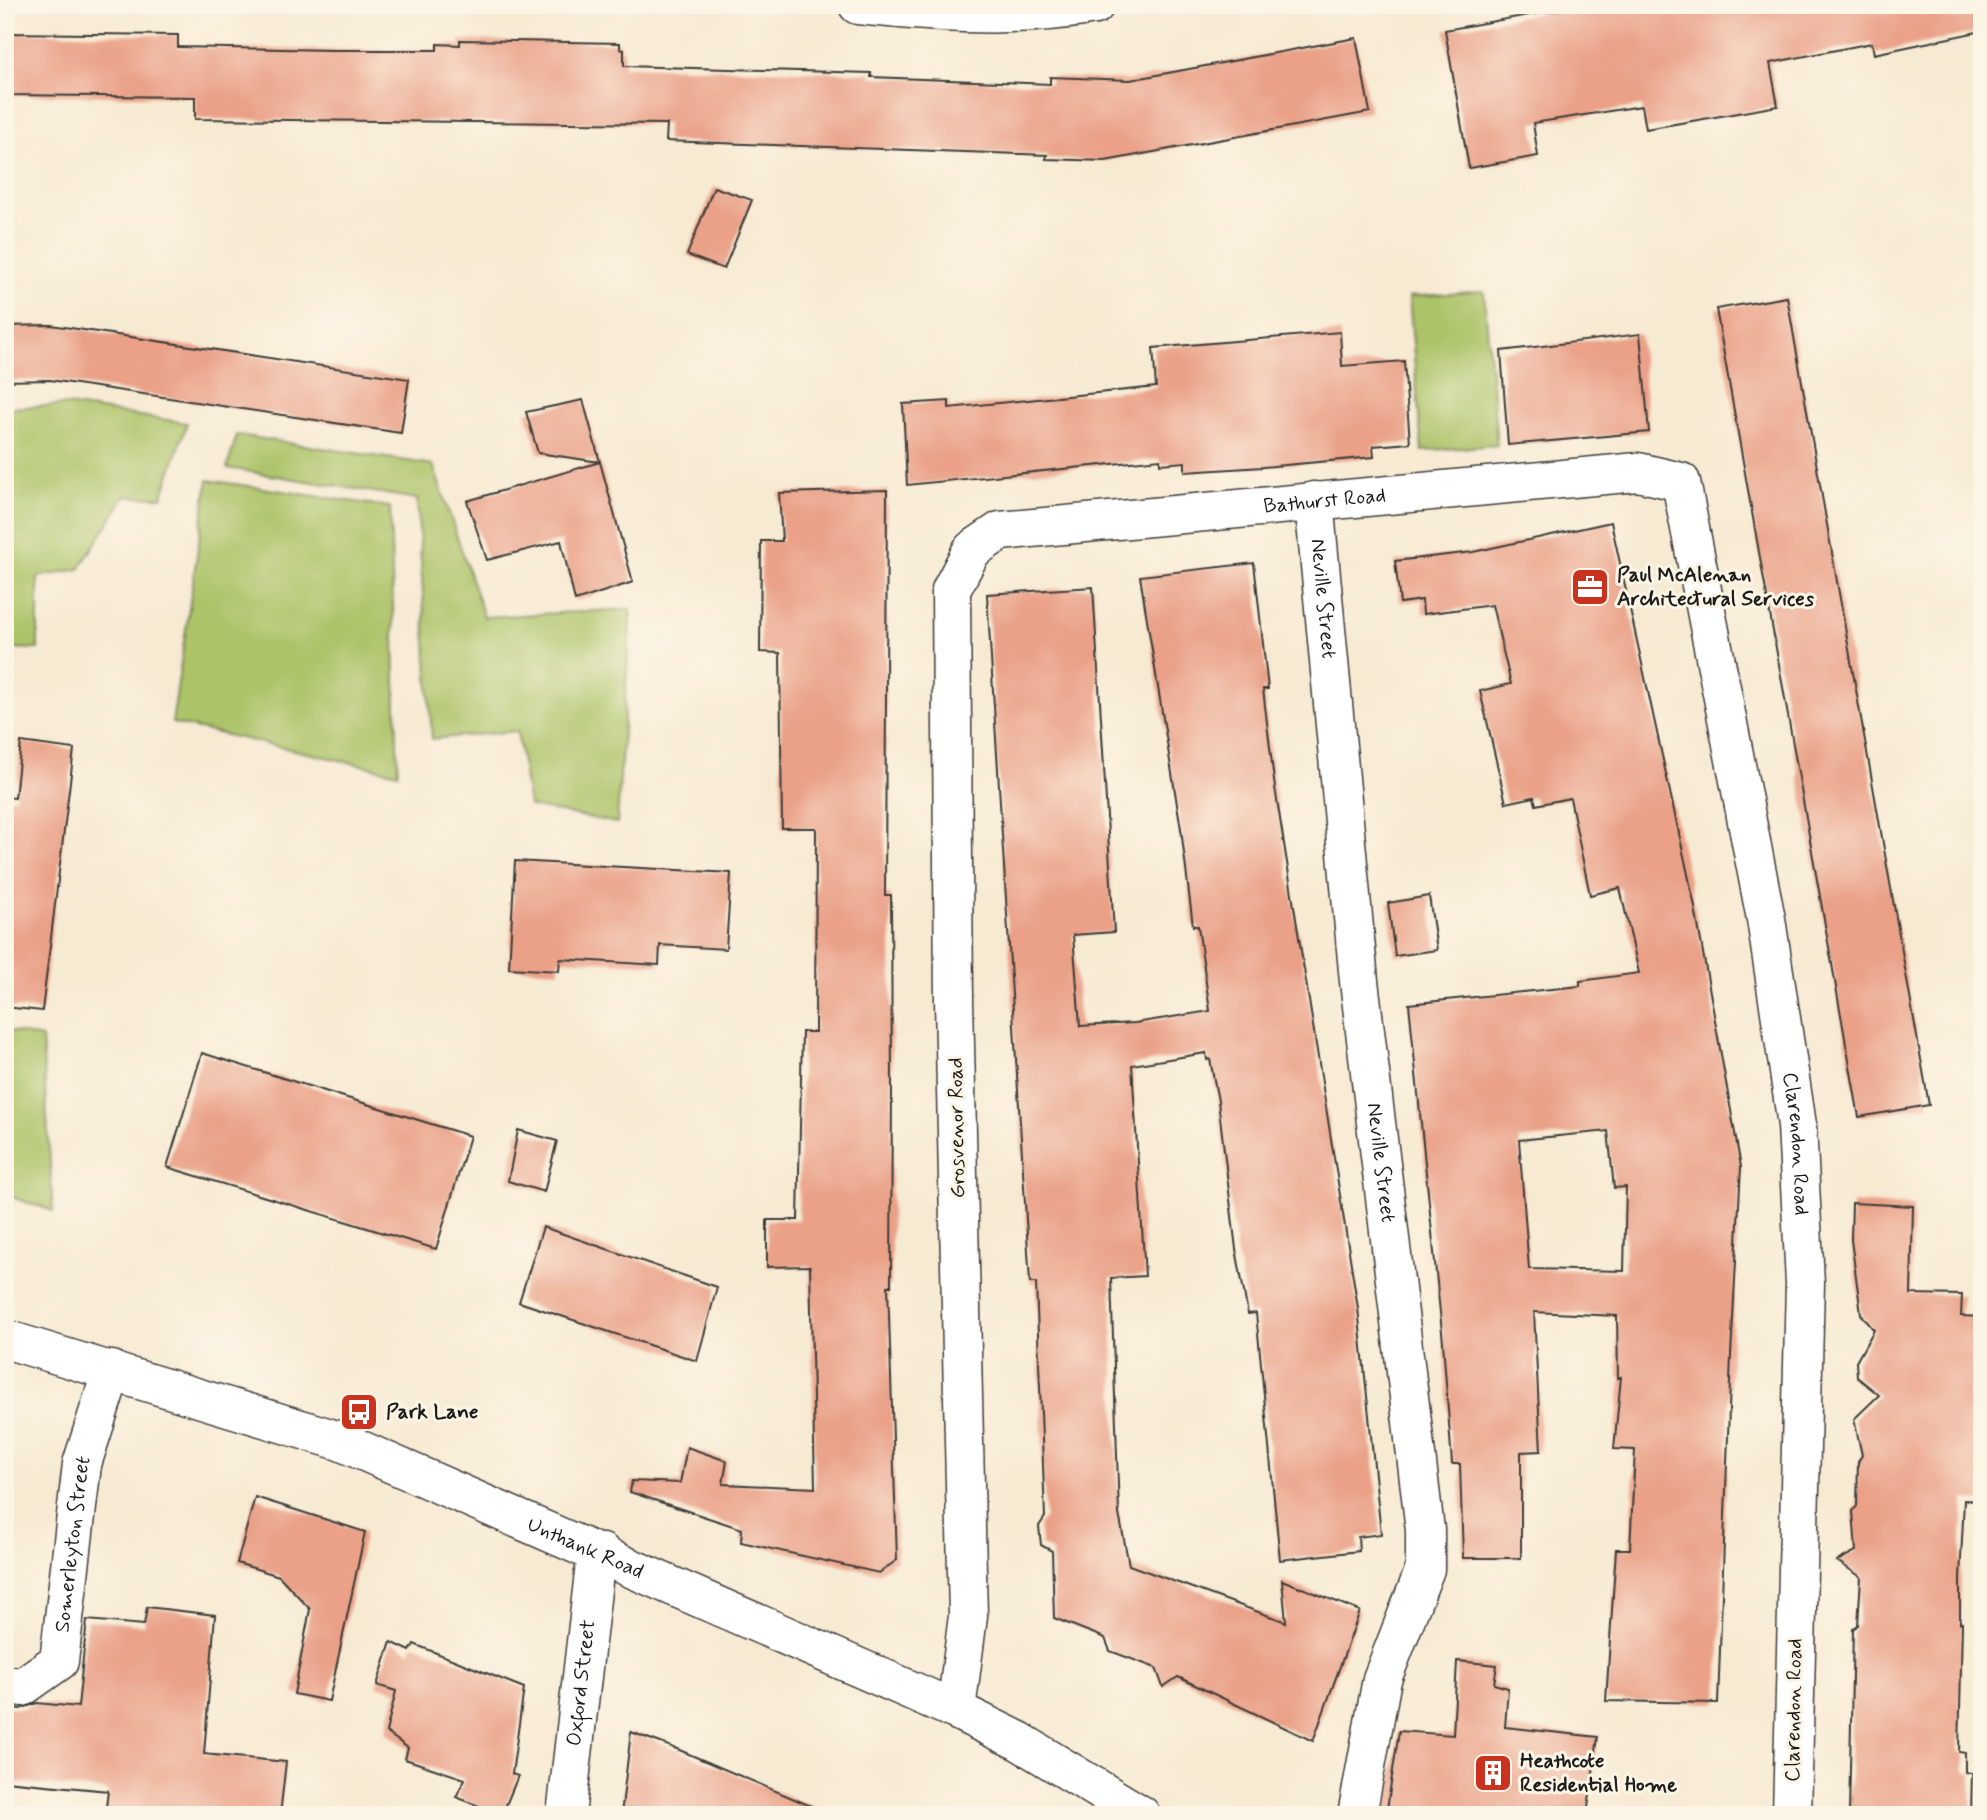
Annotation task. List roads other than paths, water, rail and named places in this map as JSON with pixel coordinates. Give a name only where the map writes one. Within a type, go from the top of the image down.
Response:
[{"type":"street","points":[[858,5],[944,14],[1017,14],[1096,5]]},
{"type":"street","name":"Bathurst Road","points":[[972,550],[1000,531],[1211,514],[1314,501],[1639,472],[1681,482]]},
{"type":"street","name":"Clarendon Road","points":[[1681,482],[1766,919],[1797,1125],[1805,1283],[1792,1815]]},
{"type":"street","name":"Neville Street","points":[[1314,501],[1359,981],[1425,1530],[1425,1569],[1382,1679],[1357,1815]]},
{"type":"street","name":"Grosvenor Road","points":[[956,1710],[968,1616],[954,1001],[951,590],[972,550]]},
{"type":"street","name":"Unthank Road","points":[[5,1339],[340,1441],[602,1553],[956,1710],[1018,1741],[1141,1815]]},
{"type":"street","name":"Somerleyton Street","points":[[5,1685],[22,1687],[59,1661],[82,1464],[112,1370]]},
{"type":"street","name":"Oxford Street","points":[[566,1815],[594,1573],[602,1553]]},
{"type":"place","name":"Paul McAlenan Architectural Services","points":[[1590,587]]},
{"type":"place","name":"Park Lane","points":[[359,1412]]},
{"type":"place","name":"Heathcote Residential Home","points":[[1493,1773]]}]
